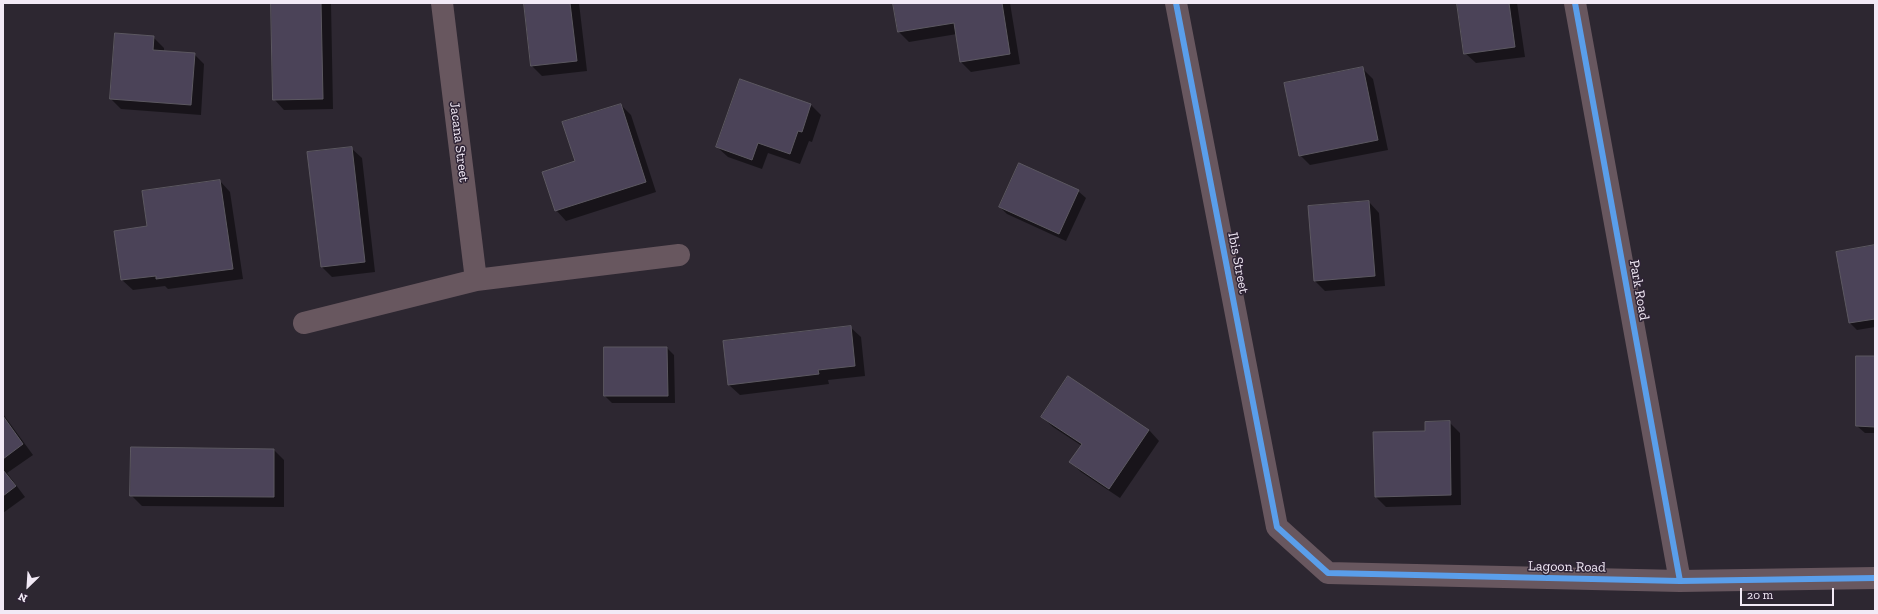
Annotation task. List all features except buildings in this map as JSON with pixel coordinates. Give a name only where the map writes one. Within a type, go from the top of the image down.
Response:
[{"type":"street","name":"Jacana Street","points":[[442,3],[476,280]]},
{"type":"street","name":"Ibis Street","points":[[1176,3],[1277,527]]},
{"type":"street","name":"Park Road","points":[[1575,3],[1680,581]]},
{"type":"street","points":[[304,324],[476,280],[679,255]]},
{"type":"street","name":"Lagoon Road","points":[[1277,527],[1328,573],[1680,581],[1875,578]]},
{"type":"cycle path","points":[[1176,3],[1277,527],[1328,573],[1680,581],[1875,578]]},
{"type":"cycle path","points":[[1575,3],[1680,581]]}]
